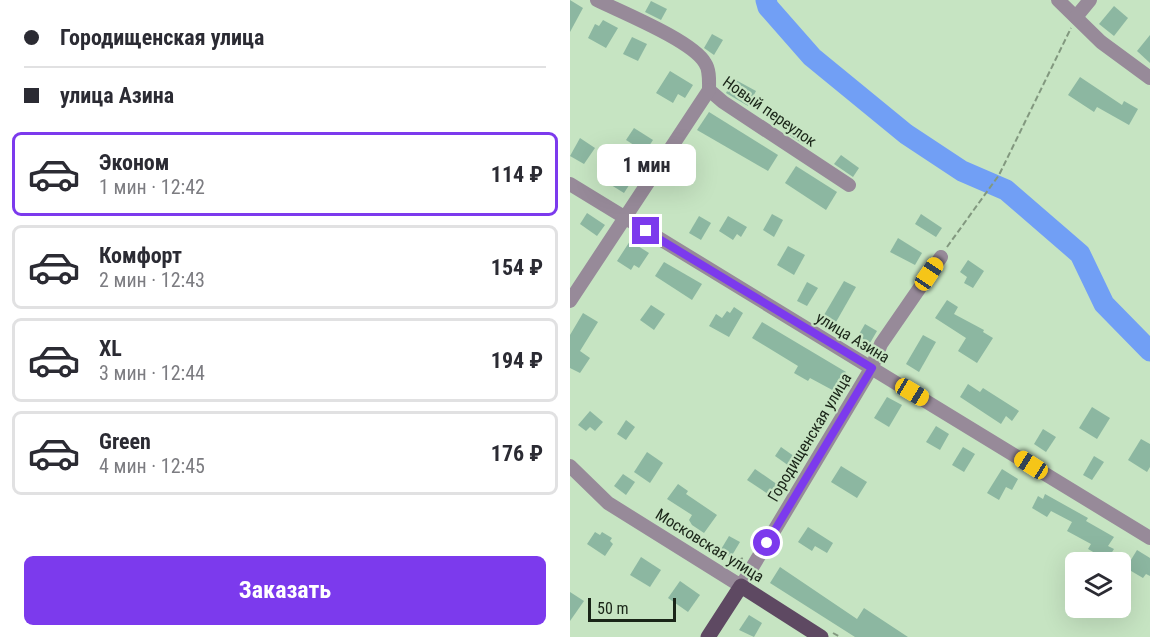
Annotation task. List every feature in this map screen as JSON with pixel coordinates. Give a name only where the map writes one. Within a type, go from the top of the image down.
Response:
[{"type":"main road","name":"Городищенская улица","points":[[708,637],[741,586]]},
{"type":"main road","name":"Московская улица","points":[[741,586],[821,637]]},
{"type":"street","name":"Новый переулок","points":[[597,0],[675,39],[699,56],[708,69],[709,90],[723,102],[849,185]]},
{"type":"street","points":[[1058,0],[1101,42],[1150,78]]},
{"type":"street","points":[[1076,18],[1090,0]]},
{"type":"street","points":[[570,301],[709,90]]},
{"type":"street","name":"улица Азина","points":[[570,184],[1150,538]]},
{"type":"street","name":"Городищенская улица","points":[[741,586],[872,368],[881,344],[941,257]]},
{"type":"street","name":"Московская улица","points":[[570,466],[608,503],[741,586]]},
{"type":"path","points":[[941,257],[999,175],[1076,18]]},
{"type":"building","points":[[570,0],[583,8],[570,32]]},
{"type":"building","points":[[651,1],[667,9],[661,20],[645,12]]},
{"type":"building","points":[[1114,6],[1128,18],[1114,36],[1099,24]]},
{"type":"building","points":[[603,20],[618,28],[606,48],[588,38],[595,24],[599,26]]},
{"type":"building","points":[[712,34],[723,40],[714,55],[704,48]]},
{"type":"building","points":[[1150,35],[1150,63],[1137,51]]},
{"type":"building","points":[[632,37],[647,44],[638,61],[623,54]]},
{"type":"building","points":[[670,71],[693,85],[685,98],[678,94],[673,103],[656,93]]},
{"type":"building","points":[[1080,77],[1122,105],[1124,101],[1138,109],[1129,125],[1097,107],[1094,112],[1068,95]]},
{"type":"building","points":[[734,79],[756,91],[748,106],[726,93]]},
{"type":"building","points":[[709,112],[778,155],[768,171],[697,130]]},
{"type":"building","points":[[791,122],[809,134],[803,144],[785,132]]},
{"type":"building","points":[[634,128],[653,140],[645,152],[626,140]]},
{"type":"building","points":[[580,138],[595,148],[584,164],[570,156]]},
{"type":"building","points":[[841,155],[859,168],[853,177],[834,164]]},
{"type":"building","points":[[614,162],[635,176],[624,193],[603,180]]},
{"type":"building","points":[[796,166],[837,192],[826,210],[785,183]]},
{"type":"building","points":[[587,213],[605,225],[597,236],[580,224]]},
{"type":"building","points":[[772,214],[783,220],[774,237],[763,230]]},
{"type":"building","points":[[921,214],[942,228],[936,237],[915,224]]},
{"type":"building","points":[[699,216],[711,223],[701,240],[689,233]]},
{"type":"building","points":[[728,216],[747,227],[741,237],[737,234],[733,240],[719,231]]},
{"type":"building","points":[[898,238],[922,253],[915,265],[890,252]]},
{"type":"building","points":[[630,241],[649,253],[639,268],[634,265],[631,270],[617,261]]},
{"type":"building","points":[[788,246],[805,255],[794,275],[777,265]]},
{"type":"building","points":[[968,260],[984,271],[973,288],[964,283],[967,277],[960,272]]},
{"type":"building","points":[[664,262],[702,284],[692,300],[655,276]]},
{"type":"building","points":[[844,281],[856,287],[836,322],[824,315]]},
{"type":"building","points":[[807,282],[818,288],[807,306],[797,301]]},
{"type":"building","points":[[947,300],[958,307],[954,314],[984,330],[983,332],[993,338],[977,363],[958,351],[966,338],[935,318]]},
{"type":"building","points":[[651,305],[665,314],[654,330],[640,320]]},
{"type":"building","points":[[734,307],[743,313],[729,337],[709,326],[716,314],[722,318]]},
{"type":"building","points":[[583,313],[598,322],[580,351],[590,358],[580,373],[570,368],[570,335]]},
{"type":"building","points":[[762,322],[846,372],[836,392],[810,378],[808,381],[794,373],[798,366],[752,338]]},
{"type":"building","points":[[865,324],[877,331],[870,343],[858,336]]},
{"type":"building","points":[[923,335],[936,342],[919,372],[906,364]]},
{"type":"building","points":[[968,384],[980,392],[983,388],[1019,411],[1012,421],[1006,416],[1001,424],[960,397]]},
{"type":"building","points":[[887,397],[902,405],[889,427],[874,418]]},
{"type":"building","points":[[1092,407],[1110,418],[1097,439],[1079,428]]},
{"type":"building","points":[[590,411],[603,422],[595,431],[590,427],[586,431],[578,425]]},
{"type":"building","points":[[626,420],[635,427],[626,440],[617,434]]},
{"type":"building","points":[[936,426],[949,434],[940,450],[926,442]]},
{"type":"building","points":[[1043,429],[1056,437],[1046,452],[1034,444]]},
{"type":"building","points":[[1141,439],[1150,444],[1150,467],[1147,472],[1128,460]]},
{"type":"building","points":[[781,447],[798,459],[792,468],[775,456]]},
{"type":"building","points":[[963,447],[975,454],[964,472],[952,465]]},
{"type":"building","points":[[647,452],[663,463],[650,483],[634,472]]},
{"type":"building","points":[[1094,456],[1104,462],[1092,480],[1083,475]]},
{"type":"building","points":[[841,466],[867,482],[857,498],[831,482]]},
{"type":"building","points":[[755,469],[781,487],[774,498],[747,480]]},
{"type":"building","points":[[1002,469],[1018,479],[1012,490],[1006,487],[999,500],[987,493]]},
{"type":"building","points":[[623,474],[635,482],[626,495],[614,486]]},
{"type":"building","points":[[678,484],[688,491],[686,494],[717,515],[704,533],[692,525],[689,520],[692,515],[667,499]]},
{"type":"building","points":[[1045,494],[1088,518],[1086,521],[1114,537],[1108,546],[1114,549],[1112,552],[1093,552],[1088,549],[1091,544],[1067,531],[1072,522],[1051,511],[1047,517],[1032,508],[1038,496],[1043,499]]},
{"type":"building","points":[[808,527],[833,543],[827,553],[815,546],[812,551],[798,542]]},
{"type":"building","points":[[595,532],[600,535],[602,532],[612,538],[610,541],[613,544],[605,556],[587,544]]},
{"type":"building","points":[[729,536],[740,542],[731,557],[720,551]]},
{"type":"building","points":[[1137,550],[1150,558],[1150,576],[1146,574],[1143,578],[1131,571],[1131,560]]},
{"type":"building","points":[[641,557],[661,570],[650,587],[630,575]]},
{"type":"building","points":[[780,567],[857,619],[864,608],[908,637],[855,637],[770,583]]},
{"type":"building","points":[[680,581],[700,595],[688,612],[668,598]]},
{"type":"building","points":[[570,592],[584,601],[570,621]]},
{"type":"building","points":[[749,615],[762,623],[754,637],[739,630]]},
{"type":"waterway","points":[[766,0],[768,7],[812,57],[906,134],[962,171],[1006,190],[1080,254],[1104,304],[1150,351]]},
{"type":"route","points":[[646,231],[872,368],[767,543]]}]
